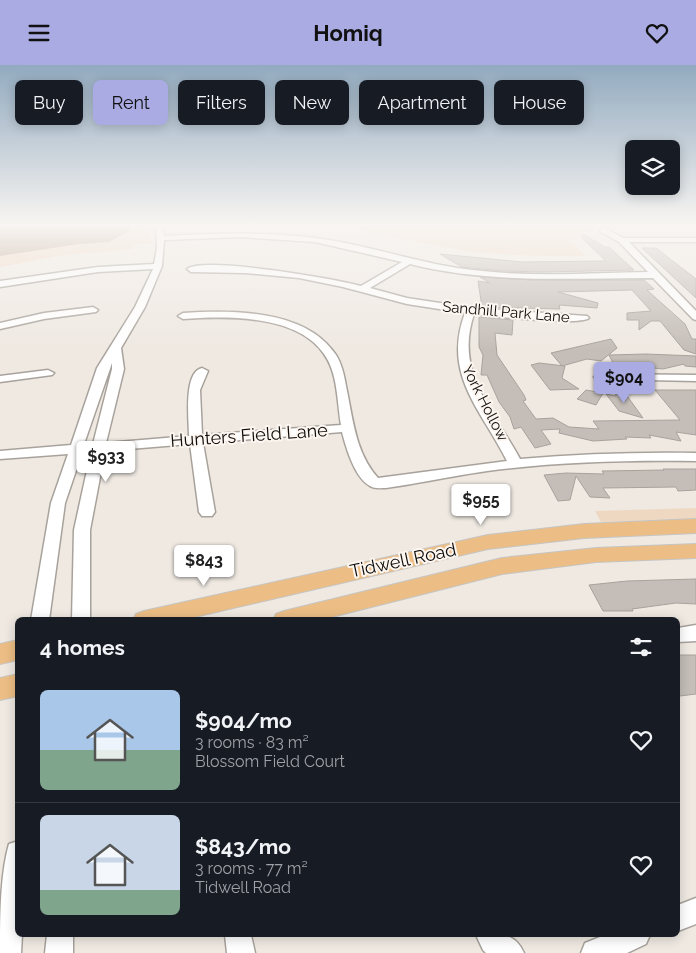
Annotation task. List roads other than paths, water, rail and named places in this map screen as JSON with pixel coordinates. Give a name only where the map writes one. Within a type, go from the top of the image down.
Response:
[{"type":"main road","name":"Tidwell Road","points":[[157,617],[488,542],[584,531],[696,526]]},
{"type":"main road","points":[[488,542],[502,566]]},
{"type":"main road","name":"Tidwell Road","points":[[296,617],[502,566],[596,555],[696,551]]},
{"type":"main road","points":[[0,655],[15,652]]},
{"type":"main road","points":[[0,689],[15,686]]},
{"type":"street","points":[[0,285],[70,272],[118,267]]},
{"type":"street","points":[[40,617],[58,503],[76,448],[103,368],[140,307],[157,267]]},
{"type":"street","points":[[362,289],[398,267]]},
{"type":"street","points":[[438,267],[487,275],[655,275]]},
{"type":"street","points":[[648,267],[696,317]]},
{"type":"street","name":"Sandhill Park Lane","points":[[191,269],[231,269],[280,273],[332,281],[404,300],[470,312],[584,318]]},
{"type":"street","points":[[0,326],[93,310]]},
{"type":"street","name":"York Hollow","points":[[470,312],[462,339],[464,366],[477,394],[516,465]]},
{"type":"street","points":[[182,316],[216,314],[258,318],[293,328],[314,338],[335,361],[348,427],[360,465],[364,474],[374,483],[405,481],[456,472],[516,465],[623,456],[696,457]]},
{"type":"street","points":[[81,617],[82,530],[99,446],[118,369],[116,349]]},
{"type":"street","points":[[202,371],[194,389],[196,439],[207,512]]},
{"type":"street","points":[[0,379],[48,373]]},
{"type":"street","points":[[600,377],[696,378]]},
{"type":"street","name":"Hunters Field Lane","points":[[0,455],[348,427]]},
{"type":"street","points":[[680,635],[696,633]]},
{"type":"street","points":[[7,953],[15,880]]},
{"type":"street","points":[[680,917],[696,911]]},
{"type":"street","points":[[59,953],[60,937]]},
{"type":"street","points":[[238,937],[241,953]]},
{"type":"street","points":[[491,937],[492,941],[510,953]]},
{"type":"street","points":[[595,953],[632,937]]}]
